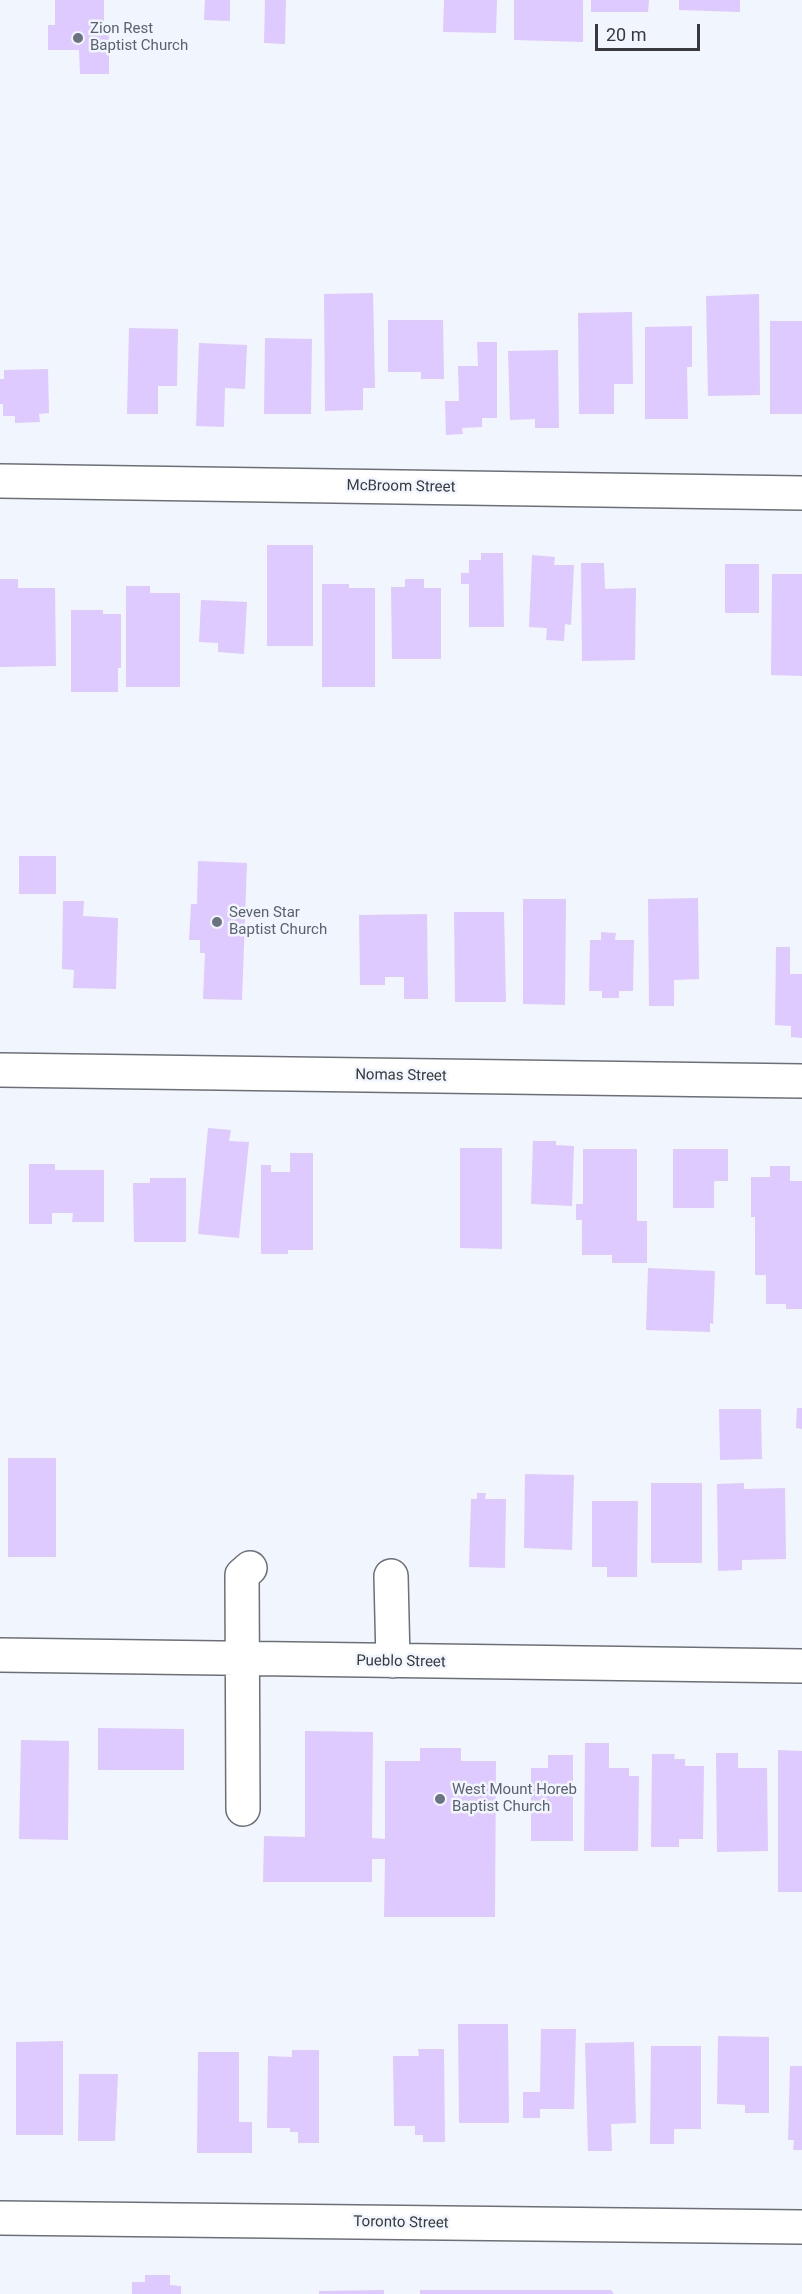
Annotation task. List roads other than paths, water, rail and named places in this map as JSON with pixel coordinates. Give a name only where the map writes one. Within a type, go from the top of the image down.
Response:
[{"type":"street","name":"McBroom Street","points":[[0,481],[802,493]]},
{"type":"street","name":"Nomas Street","points":[[0,1070],[802,1081]]},
{"type":"street","points":[[243,1809],[242,1575],[250,1568]]},
{"type":"street","points":[[392,1576],[393,1662]]},
{"type":"street","name":"Pueblo Street","points":[[0,1655],[802,1666]]},
{"type":"street","name":"Toronto Street","points":[[0,2218],[802,2228]]},
{"type":"place","name":"Zion Rest Baptist Church","points":[[78,38]]},
{"type":"place","name":"Seven Star Baptist Church","points":[[217,922]]},
{"type":"place","name":"West Mount Horeb Baptist Church","points":[[440,1799]]}]
